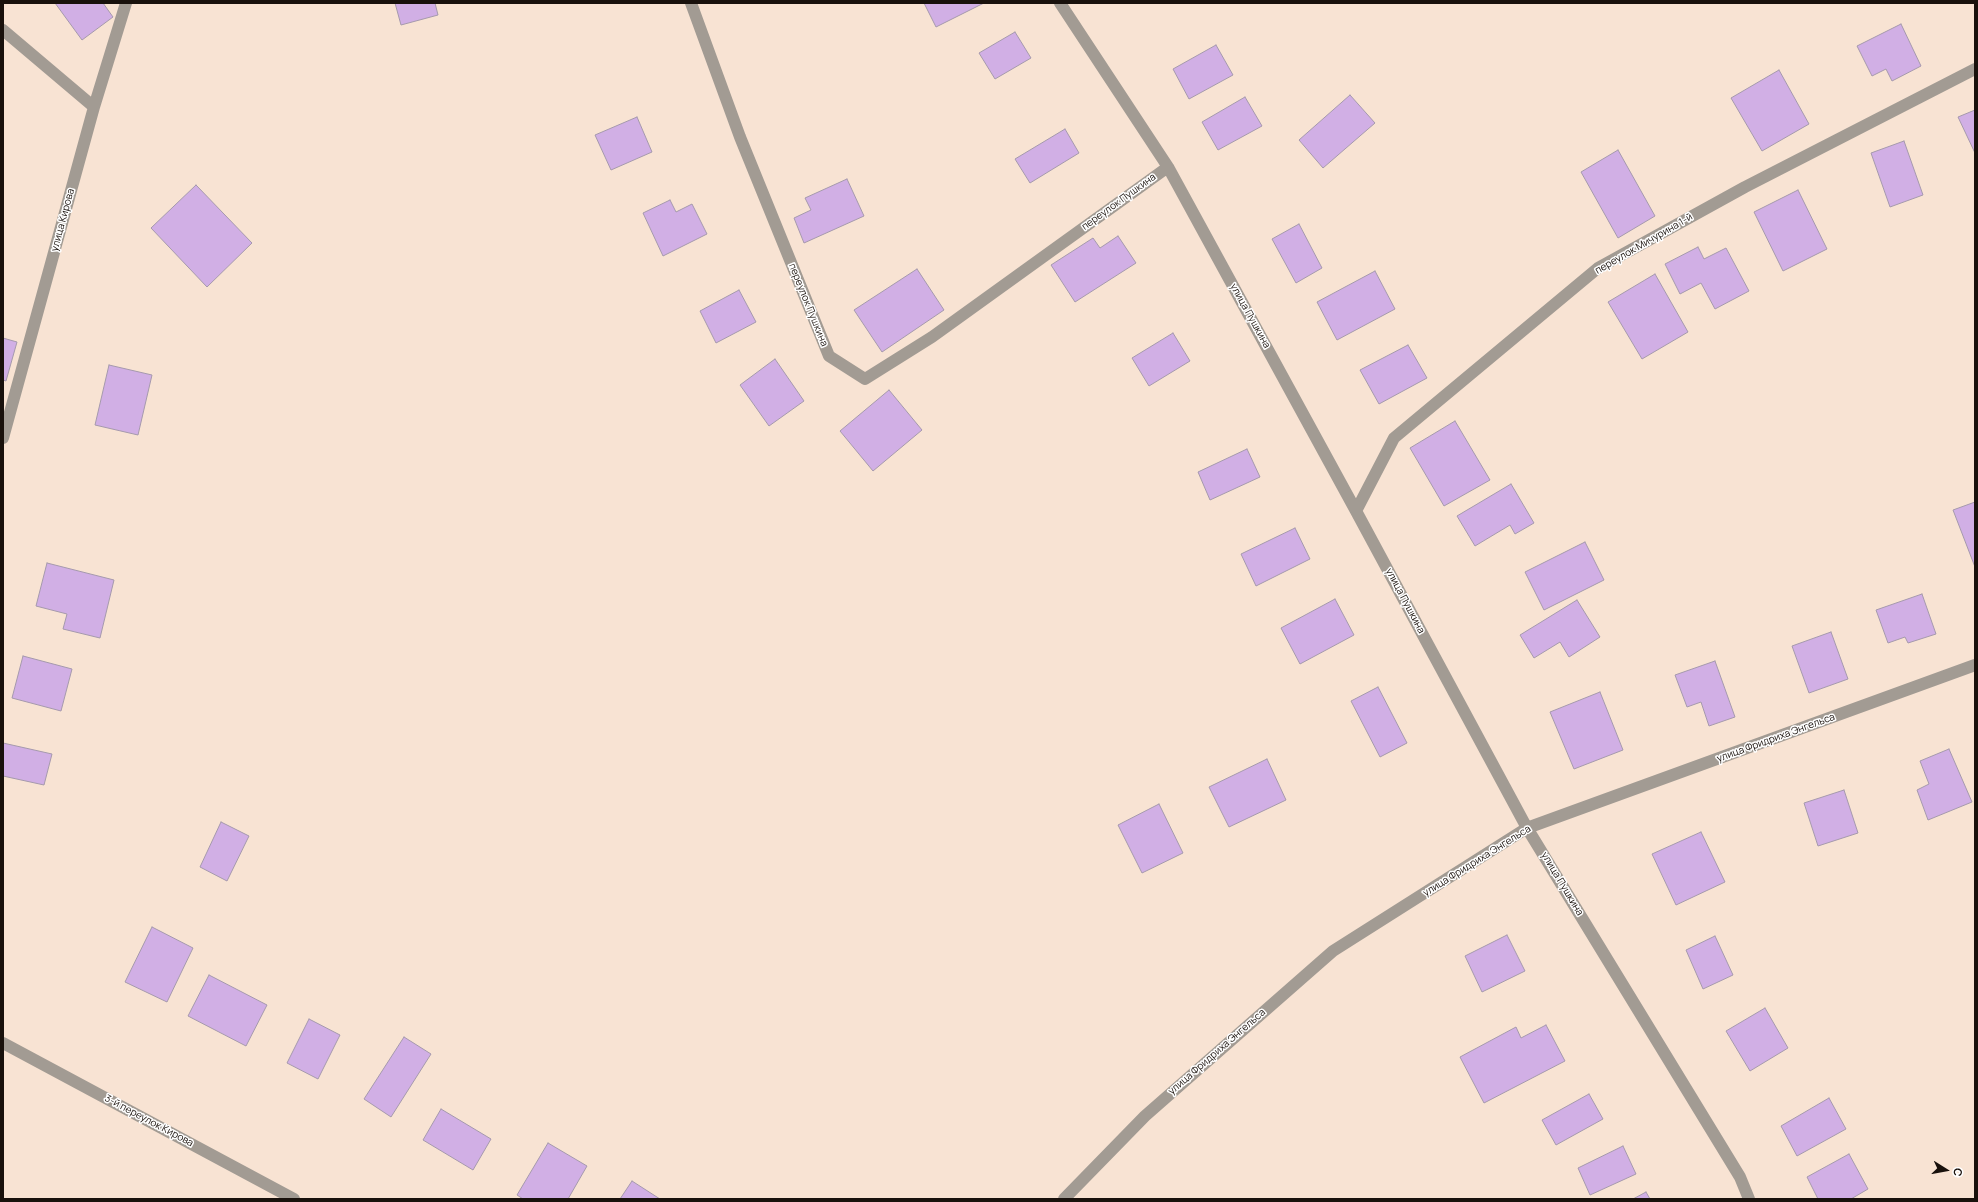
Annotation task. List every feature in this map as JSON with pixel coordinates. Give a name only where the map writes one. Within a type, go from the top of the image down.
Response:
[{"type":"street","name":"улица Кирова","points":[[3,438],[94,107],[126,3]]},
{"type":"street","name":"переулок Пушкина","points":[[691,3],[740,137],[829,356],[864,379],[932,336],[1168,167]]},
{"type":"street","name":"улица Пушкина","points":[[1060,3],[1168,167],[1527,828],[1740,1177],[1750,1199]]},
{"type":"street","points":[[3,30],[94,107]]},
{"type":"street","name":"переулок Мичурина 1-й","points":[[1356,511],[1394,438],[1598,268],[1745,187],[1975,69]]},
{"type":"street","name":"улица Фридриха Энгельса","points":[[1064,1199],[1145,1116],[1333,951],[1527,828],[1975,666]]},
{"type":"street","name":"3-й переулок Кирова","points":[[3,1043],[294,1199]]},
{"type":"building","points":[[55,3],[103,3],[113,17],[82,40]]},
{"type":"building","points":[[395,3],[435,3],[438,15],[401,25]]},
{"type":"building","points":[[924,3],[984,3],[936,27]]},
{"type":"building","points":[[1901,24],[1921,66],[1892,81],[1886,69],[1872,76],[1857,46]]},
{"type":"building","points":[[1015,32],[1031,58],[995,79],[979,53]]},
{"type":"building","points":[[1216,45],[1233,75],[1189,99],[1173,69]]},
{"type":"building","points":[[1779,70],[1809,124],[1762,151],[1731,98]]},
{"type":"building","points":[[1350,95],[1375,123],[1323,168],[1299,140]]},
{"type":"building","points":[[1245,97],[1262,126],[1218,150],[1202,122]]},
{"type":"building","points":[[1975,110],[1975,153],[1958,117]]},
{"type":"building","points":[[637,117],[652,152],[611,170],[595,135]]},
{"type":"building","points":[[1065,129],[1079,153],[1030,183],[1015,159]]},
{"type":"building","points":[[1904,141],[1923,195],[1890,207],[1871,153]]},
{"type":"building","points":[[1618,150],[1655,216],[1618,238],[1581,172]]},
{"type":"building","points":[[847,179],[864,216],[804,243],[794,218],[811,210],[805,198]]},
{"type":"building","points":[[196,185],[252,243],[207,287],[151,228]]},
{"type":"building","points":[[1798,190],[1827,249],[1783,271],[1754,212]]},
{"type":"building","points":[[670,200],[676,212],[692,204],[707,234],[663,256],[643,213]]},
{"type":"building","points":[[1299,224],[1322,268],[1296,283],[1272,239]]},
{"type":"building","points":[[1118,236],[1136,263],[1075,302],[1051,265],[1093,238],[1100,248]]},
{"type":"building","points":[[1698,247],[1704,259],[1726,248],[1749,291],[1715,309],[1701,283],[1680,294],[1665,264]]},
{"type":"building","points":[[917,269],[944,310],[882,352],[854,310]]},
{"type":"building","points":[[1375,271],[1395,309],[1337,340],[1317,302]]},
{"type":"building","points":[[1655,274],[1688,332],[1642,359],[1608,302]]},
{"type":"building","points":[[739,290],[756,322],[716,343],[700,311]]},
{"type":"building","points":[[1173,333],[1190,361],[1149,386],[1132,358]]},
{"type":"building","points":[[3,338],[17,342],[6,381],[3,380]]},
{"type":"building","points":[[1408,345],[1427,378],[1379,404],[1360,370]]},
{"type":"building","points":[[775,359],[804,401],[769,426],[740,385]]},
{"type":"building","points":[[109,365],[152,375],[138,435],[95,425]]},
{"type":"building","points":[[889,390],[922,430],[873,471],[840,431]]},
{"type":"building","points":[[1455,421],[1490,480],[1444,506],[1410,448]]},
{"type":"building","points":[[1247,449],[1260,477],[1210,500],[1198,472]]},
{"type":"building","points":[[1511,484],[1534,523],[1515,534],[1510,525],[1475,546],[1457,516]]},
{"type":"building","points":[[1975,502],[1975,567],[1953,510]]},
{"type":"building","points":[[1295,528],[1310,559],[1256,586],[1241,554]]},
{"type":"building","points":[[1585,542],[1604,580],[1544,610],[1525,572]]},
{"type":"building","points":[[47,563],[114,580],[100,638],[63,629],[67,614],[36,606]]},
{"type":"building","points":[[1922,594],[1936,634],[1908,643],[1905,637],[1888,643],[1876,610]]},
{"type":"building","points":[[1335,599],[1354,635],[1300,664],[1281,628]]},
{"type":"building","points":[[1577,600],[1600,637],[1569,657],[1560,642],[1534,658],[1520,635]]},
{"type":"building","points":[[1831,632],[1848,679],[1809,693],[1792,646]]},
{"type":"building","points":[[23,656],[72,669],[61,711],[12,698]]},
{"type":"building","points":[[1715,661],[1735,717],[1709,726],[1701,702],[1687,707],[1675,675]]},
{"type":"building","points":[[1378,687],[1407,743],[1380,757],[1351,701]]},
{"type":"building","points":[[1600,692],[1623,750],[1574,769],[1550,712]]},
{"type":"building","points":[[3,743],[52,754],[44,785],[3,776]]},
{"type":"building","points":[[1949,749],[1972,802],[1928,820],[1917,790],[1929,784],[1920,761]]},
{"type":"building","points":[[1267,759],[1286,800],[1229,827],[1209,787]]},
{"type":"building","points":[[1844,790],[1858,833],[1818,846],[1804,803]]},
{"type":"building","points":[[1159,804],[1183,853],[1142,873],[1118,825]]},
{"type":"building","points":[[221,822],[249,836],[227,881],[200,867]]},
{"type":"building","points":[[1701,832],[1725,882],[1676,905],[1652,854]]},
{"type":"building","points":[[152,927],[193,948],[167,1002],[125,982]]},
{"type":"building","points":[[1507,935],[1525,971],[1482,992],[1465,956]]},
{"type":"building","points":[[1715,936],[1733,975],[1703,989],[1686,950]]},
{"type":"building","points":[[209,975],[267,1005],[246,1046],[188,1016]]},
{"type":"building","points":[[1765,1008],[1788,1048],[1750,1071],[1726,1031]]},
{"type":"building","points":[[309,1019],[340,1035],[318,1079],[287,1063]]},
{"type":"building","points":[[1546,1025],[1565,1061],[1484,1103],[1460,1057],[1516,1027],[1521,1038]]},
{"type":"building","points":[[404,1037],[431,1054],[391,1117],[364,1099]]},
{"type":"building","points":[[1589,1094],[1603,1119],[1556,1145],[1542,1120]]},
{"type":"building","points":[[1829,1098],[1846,1129],[1797,1156],[1781,1126]]},
{"type":"building","points":[[441,1109],[491,1139],[473,1170],[423,1140]]},
{"type":"building","points":[[548,1143],[587,1166],[568,1199],[523,1199],[517,1195]]},
{"type":"building","points":[[1623,1146],[1636,1174],[1590,1195],[1578,1168]]},
{"type":"building","points":[[1849,1154],[1868,1189],[1851,1199],[1818,1199],[1807,1177]]},
{"type":"building","points":[[632,1181],[660,1199],[620,1199]]},
{"type":"building","points":[[1646,1192],[1650,1199],[1633,1199]]}]
